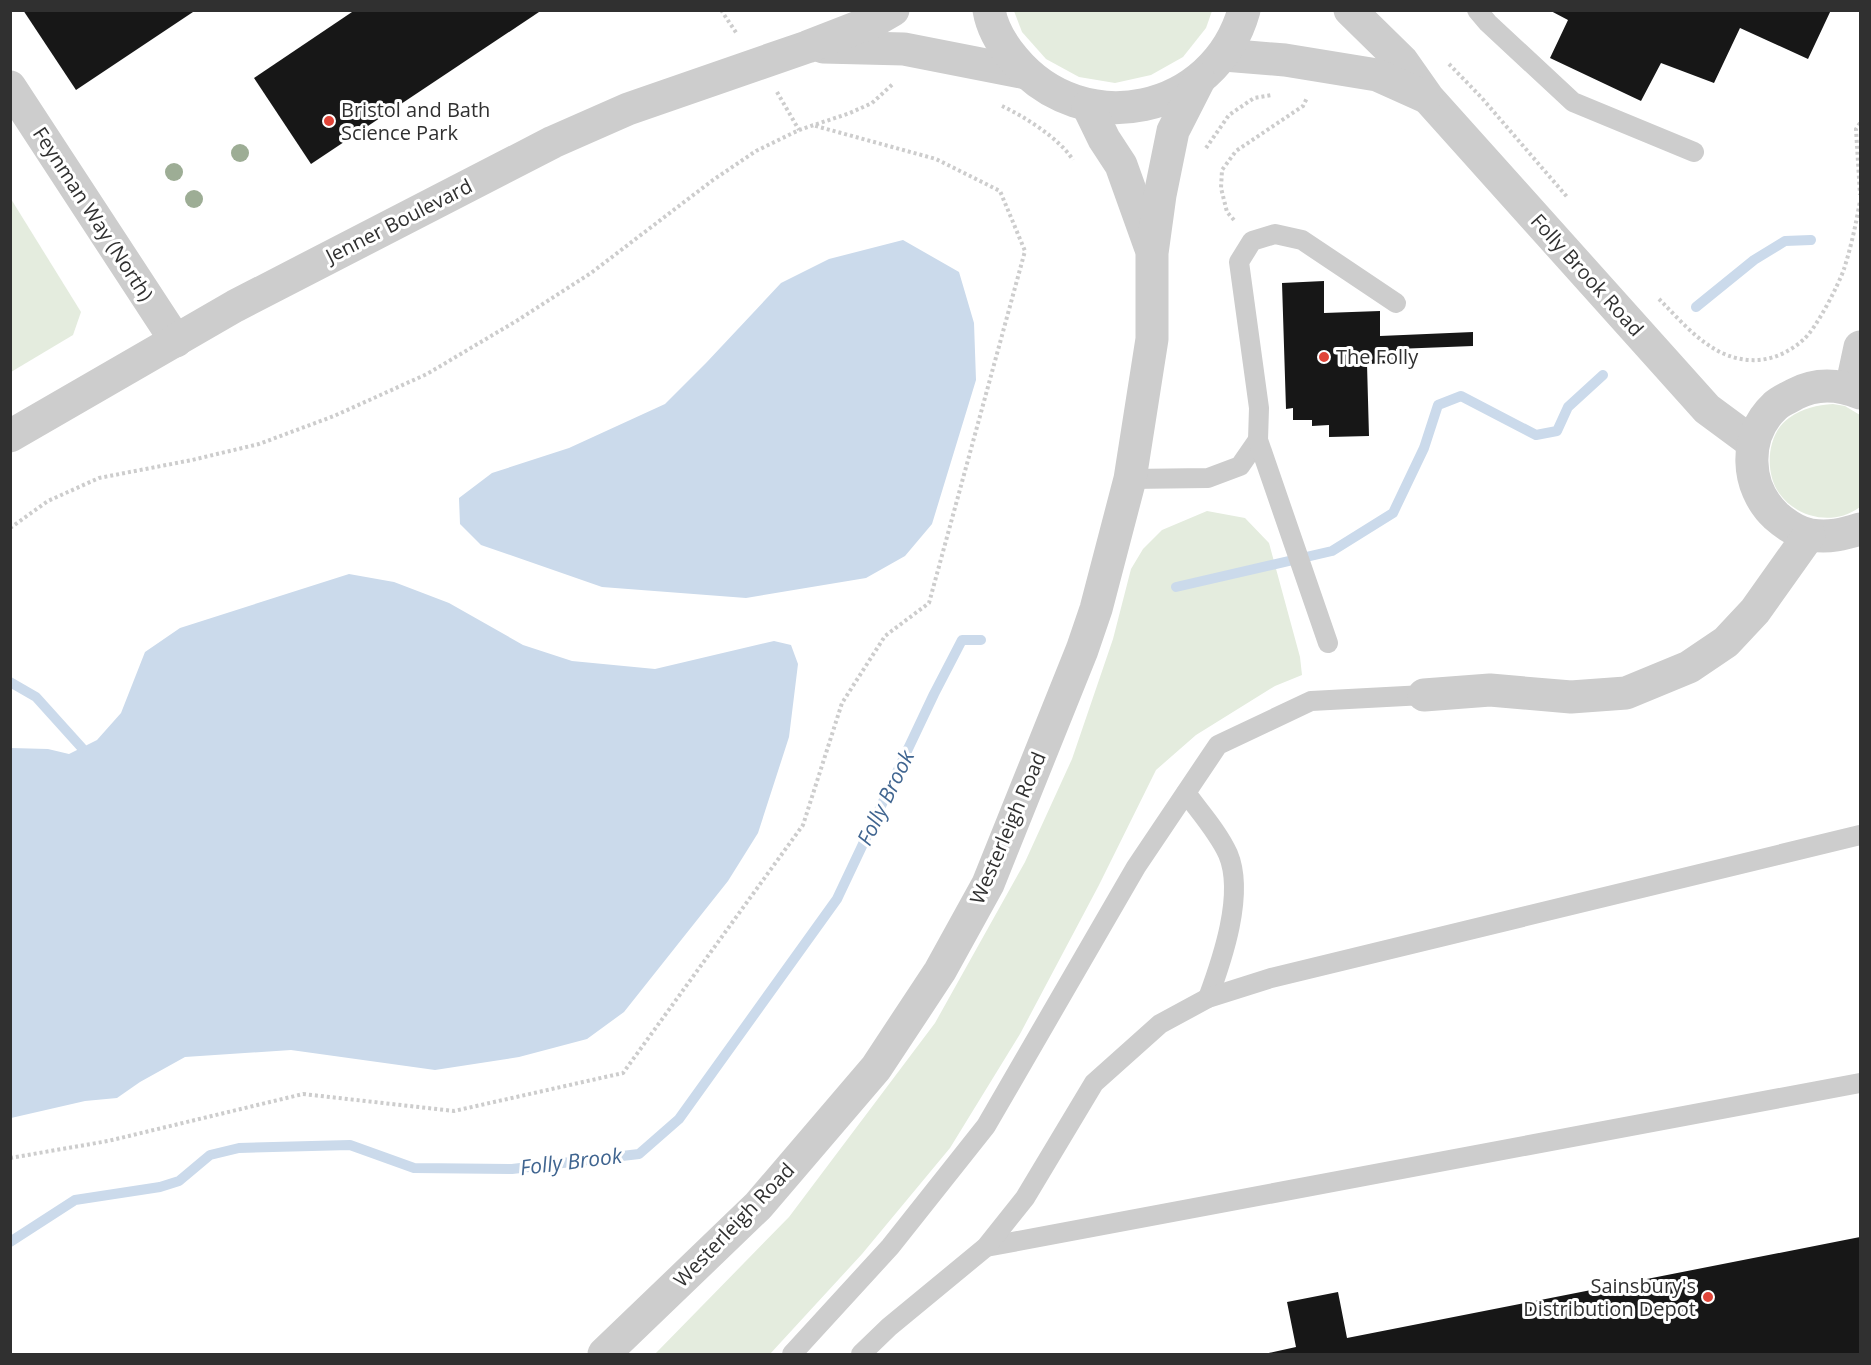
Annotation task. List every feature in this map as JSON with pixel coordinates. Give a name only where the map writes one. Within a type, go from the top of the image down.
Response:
[{"type":"street","name":"Jenner Boulevard","points":[[10,436],[235,306],[553,142],[628,109],[874,21],[892,10]]},
{"type":"street","points":[[989,10],[1004,46],[1026,73],[1054,93],[1088,106],[1127,108],[1165,100],[1199,80],[1224,55],[1240,27],[1244,10]]},
{"type":"street","name":"Folly Brook Road","points":[[1350,10],[1402,61],[1428,98],[1707,409],[1753,443]]},
{"type":"street","name":"Jenner Boulevard","points":[[807,46],[904,49],[1026,73]]},
{"type":"street","name":"Folly Brook Road","points":[[1224,55],[1285,60],[1377,75],[1428,98]]},
{"type":"street","name":"Westerleigh Road","points":[[604,1354],[766,1197],[876,1068],[940,971],[988,884],[1082,650],[1096,609],[1130,479],[1152,339],[1152,253],[1160,195],[1173,132],[1199,80]]},
{"type":"street","name":"Feynman Way (North)","points":[[10,87],[176,341]]},
{"type":"street","name":"Westerleigh Road","points":[[1088,106],[1104,139],[1121,165],[1152,253]]},
{"type":"street","points":[[1860,347],[1856,391],[1834,385],[1807,388],[1777,404],[1764,419],[1753,443],[1751,465],[1758,492],[1765,506],[1785,524],[1809,535],[1837,536],[1860,529]]},
{"type":"street","points":[[1424,695],[1490,690],[1570,697],[1626,693],[1689,667],[1726,642],[1755,611],[1809,535]]},
{"type":"lane","points":[[1477,10],[1573,102],[1694,152]]},
{"type":"lane","points":[[1328,643],[1258,440],[1259,408],[1239,262],[1252,241],[1275,234],[1302,240],[1396,303]]},
{"type":"lane","points":[[1130,479],[1208,478],[1240,466],[1258,440]]},
{"type":"lane","points":[[792,1354],[890,1247],[986,1126],[1136,867],[1218,745],[1311,701],[1424,695]]},
{"type":"lane","points":[[1186,793],[1220,840],[1233,868],[1230,928],[1223,959],[1208,998]]},
{"type":"lane","points":[[861,1354],[889,1327],[986,1247],[1024,1198],[1094,1083],[1160,1024],[1208,998],[1271,978],[1860,835]]},
{"type":"lane","points":[[986,1247],[1860,1083]]},
{"type":"path","points":[[1442,57],[1481,97],[1572,203]]},
{"type":"path","points":[[10,528],[48,501],[99,478],[259,444],[334,416],[427,374],[591,273],[713,180],[756,151],[812,125],[850,113],[872,103],[900,77]]},
{"type":"path","points":[[1252,241],[1227,212],[1221,188],[1222,170],[1236,151],[1303,106],[1308,95],[1297,94]]},
{"type":"path","points":[[1203,157],[1206,148],[1229,115],[1254,98],[1275,95]]},
{"type":"path","points":[[997,104],[1025,117],[1068,152],[1074,160]]},
{"type":"path","points":[[1860,123],[1856,129],[1860,195]]},
{"type":"path","points":[[10,1158],[108,1141],[303,1094],[454,1111],[623,1073],[803,825],[842,703],[885,636],[929,603],[1025,251],[999,191],[936,159],[812,125]]},
{"type":"path","points":[[1656,297],[1706,344],[1723,353],[1747,361],[1773,359],[1804,340],[1824,311],[1844,270],[1860,201]]},
{"type":"shaded area","points":[[1014,11],[1212,11],[1206,28],[1183,57],[1151,75],[1115,83],[1079,77],[1046,59],[1022,32]]},
{"type":"shaded area","points":[[11,199],[81,312],[73,335],[11,372]]},
{"type":"shaded area","points":[[1833,404],[1845,406],[1860,415],[1860,507],[1839,516],[1817,517],[1796,509],[1779,493],[1771,475],[1770,453],[1776,433],[1789,418],[1810,408]]},
{"type":"shaded area","points":[[1207,511],[1245,518],[1269,543],[1300,657],[1302,675],[1275,686],[1196,735],[1156,770],[1099,885],[1020,1034],[950,1148],[862,1254],[770,1354],[655,1354],[789,1217],[935,1023],[1025,862],[1072,759],[1113,639],[1131,569],[1143,549],[1162,530]]},
{"type":"water","points":[[903,240],[959,272],[974,323],[976,380],[932,524],[905,556],[866,578],[746,598],[602,587],[481,545],[460,524],[459,498],[492,473],[569,448],[665,404],[781,283],[829,259]]},
{"type":"water","points":[[349,574],[394,582],[449,603],[523,645],[572,661],[655,669],[774,641],[791,645],[798,664],[789,737],[758,833],[728,881],[624,1012],[587,1039],[519,1057],[435,1070],[291,1050],[185,1057],[140,1082],[117,1098],[85,1101],[11,1118],[11,748],[48,749],[69,754],[97,740],[121,713],[145,652],[180,628]]},
{"type":"building","points":[[23,10],[196,10],[76,90]]},
{"type":"building","name":"Bristol and Bath Science Park","points":[[355,10],[542,10],[311,164],[254,78]]},
{"type":"building","points":[[1549,10],[1831,10],[1808,59],[1740,28],[1714,83],[1661,63],[1641,101],[1550,58],[1568,20]]},
{"type":"building","points":[[1324,281],[1324,313],[1380,311],[1380,336],[1473,332],[1473,346],[1396,349],[1396,363],[1367,364],[1369,436],[1329,437],[1329,425],[1312,426],[1312,420],[1293,420],[1293,408],[1286,409],[1282,283]]},
{"type":"building","name":"Sainsbury's Distribution Depot","points":[[1860,1237],[1860,1354],[1264,1354],[1296,1347],[1287,1302],[1338,1292],[1347,1338]]},
{"type":"waterway","name":"Folly Brook","points":[[1696,307],[1754,260],[1785,241],[1811,240]]},
{"type":"waterway","name":"Folly Brook","points":[[1176,587],[1332,551],[1393,513],[1424,448],[1438,405],[1461,396],[1536,435],[1557,431],[1568,407],[1603,375]]},
{"type":"waterway","name":"Folly Brook","points":[[10,1242],[75,1200],[160,1187],[179,1181],[210,1155],[239,1148],[350,1145],[414,1168],[512,1169],[639,1154],[679,1119],[837,899],[962,640],[981,640]]},
{"type":"waterway","points":[[10,682],[36,697],[82,748]]},
{"type":"place","name":"Bristol and Bath Science Park","points":[[329,121]]},
{"type":"place","name":"The Folly","points":[[1324,357]]},
{"type":"place","name":"Sainsbury's Distribution Depot","points":[[1708,1297]]}]
